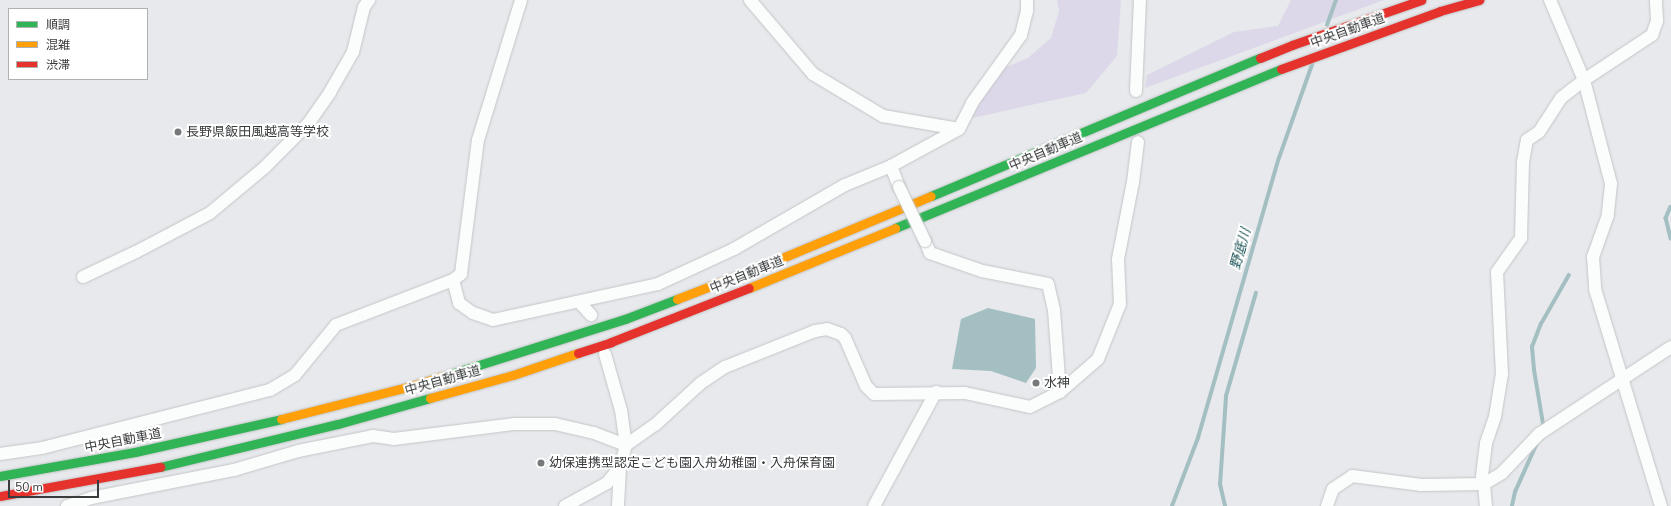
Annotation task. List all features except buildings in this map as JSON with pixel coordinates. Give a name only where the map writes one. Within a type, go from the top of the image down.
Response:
[{"type":"highway","name":"中央自動車道","points":[[0,476],[135,452],[305,414],[425,382],[625,319],[770,263],[1292,44],[1421,0]]},
{"type":"highway","name":"中央自動車道","points":[[0,496],[143,471],[239,449],[346,422],[513,375],[611,342],[733,294],[1287,66],[1440,11],[1479,0]]},
{"type":"street","points":[[83,277],[136,252],[210,213],[266,167],[308,124],[330,92],[353,52],[364,7],[369,0]]},
{"type":"street","points":[[0,454],[42,448],[270,390],[295,374],[336,325],[452,280],[461,274],[478,140],[521,0]]},
{"type":"street","points":[[750,0],[813,74],[882,116],[959,129]]},
{"type":"street","points":[[452,280],[459,303],[473,314],[493,320],[658,284],[734,249],[845,185],[891,166],[959,129],[972,103],[1022,35],[1028,11],[1026,0]]},
{"type":"street","points":[[1550,0],[1584,80],[1611,184],[1608,215],[1593,257],[1595,289],[1661,506]]},
{"type":"street","points":[[1486,506],[1483,484],[1486,443],[1494,417],[1502,374],[1497,272],[1521,238],[1522,162],[1527,140],[1539,132],[1561,98],[1584,80],[1652,35],[1657,21],[1656,0]]},
{"type":"street","points":[[1136,92],[1142,2]]},
{"type":"street","points":[[626,445],[655,425],[701,383],[725,367],[815,330],[832,330],[845,338],[866,386],[874,394],[936,392],[965,393],[1030,407],[1060,392],[1098,359],[1120,304],[1118,259],[1133,182],[1138,142]]},
{"type":"street","points":[[891,166],[930,253],[982,271],[1048,284],[1054,310],[1060,392]]},
{"type":"street","points":[[579,302],[591,315]]},
{"type":"street","points":[[1327,506],[1333,489],[1352,476],[1421,485],[1483,484],[1502,473],[1539,434],[1671,347]]},
{"type":"street","points":[[605,354],[621,410],[626,445],[620,467],[618,506]]},
{"type":"street","points":[[874,506],[936,392]]},
{"type":"street","points":[[67,506],[91,498],[234,470],[298,451],[373,436],[394,439],[515,424],[555,424],[594,433],[626,445]]},
{"type":"street","points":[[565,506],[607,483],[620,467]]},
{"type":"shaded area","points":[[1057,0],[1121,0],[1117,56],[1086,93],[972,118],[979,101],[999,70],[1028,58],[1051,38],[1059,11]]},
{"type":"shaded area","points":[[1291,0],[1384,0],[1145,88],[1147,75],[1234,32],[1278,26]]},
{"type":"water","points":[[988,308],[1035,319],[1036,368],[1026,383],[991,371],[952,369],[961,319]]},
{"type":"waterway","name":"野底川","points":[[1327,25],[1336,0]]},
{"type":"waterway","name":"野底川","points":[[1172,506],[1198,438],[1279,158],[1312,65]]},
{"type":"waterway","points":[[1671,207],[1666,218],[1671,238]]},
{"type":"waterway","points":[[1543,424],[1534,370],[1532,347],[1541,324],[1569,275]]},
{"type":"waterway","points":[[1225,506],[1220,485],[1226,396],[1256,293]]},
{"type":"waterway","points":[[1512,506],[1515,492],[1537,443]]},
{"type":"traffic: fast","points":[[931,196],[1260,58]]},
{"type":"traffic: fast","points":[[895,228],[1281,69]]},
{"type":"traffic: fast","points":[[444,376],[625,319],[677,299]]},
{"type":"traffic: fast","points":[[160,467],[338,424],[430,398]]},
{"type":"traffic: fast","points":[[0,476],[135,452],[281,419]]},
{"type":"traffic: slow","points":[[677,299],[770,263],[931,196]]},
{"type":"traffic: slow","points":[[749,288],[895,228]]},
{"type":"traffic: slow","points":[[430,398],[513,375],[578,353]]},
{"type":"traffic: slow","points":[[281,419],[411,386],[444,376]]},
{"type":"traffic: jam","points":[[1260,58],[1292,45],[1421,0]]},
{"type":"traffic: jam","points":[[1281,69],[1440,11],[1479,0]]},
{"type":"traffic: jam","points":[[578,353],[611,342],[749,288]]},
{"type":"traffic: jam","points":[[0,496],[160,467]]},
{"type":"place","name":"長野県飯田風越高等学校","points":[[178,132]]},
{"type":"place","name":"水神","points":[[1036,383]]},
{"type":"place","name":"幼保連携型認定こども園入舟幼稚園・入舟保育園","points":[[541,463]]}]
